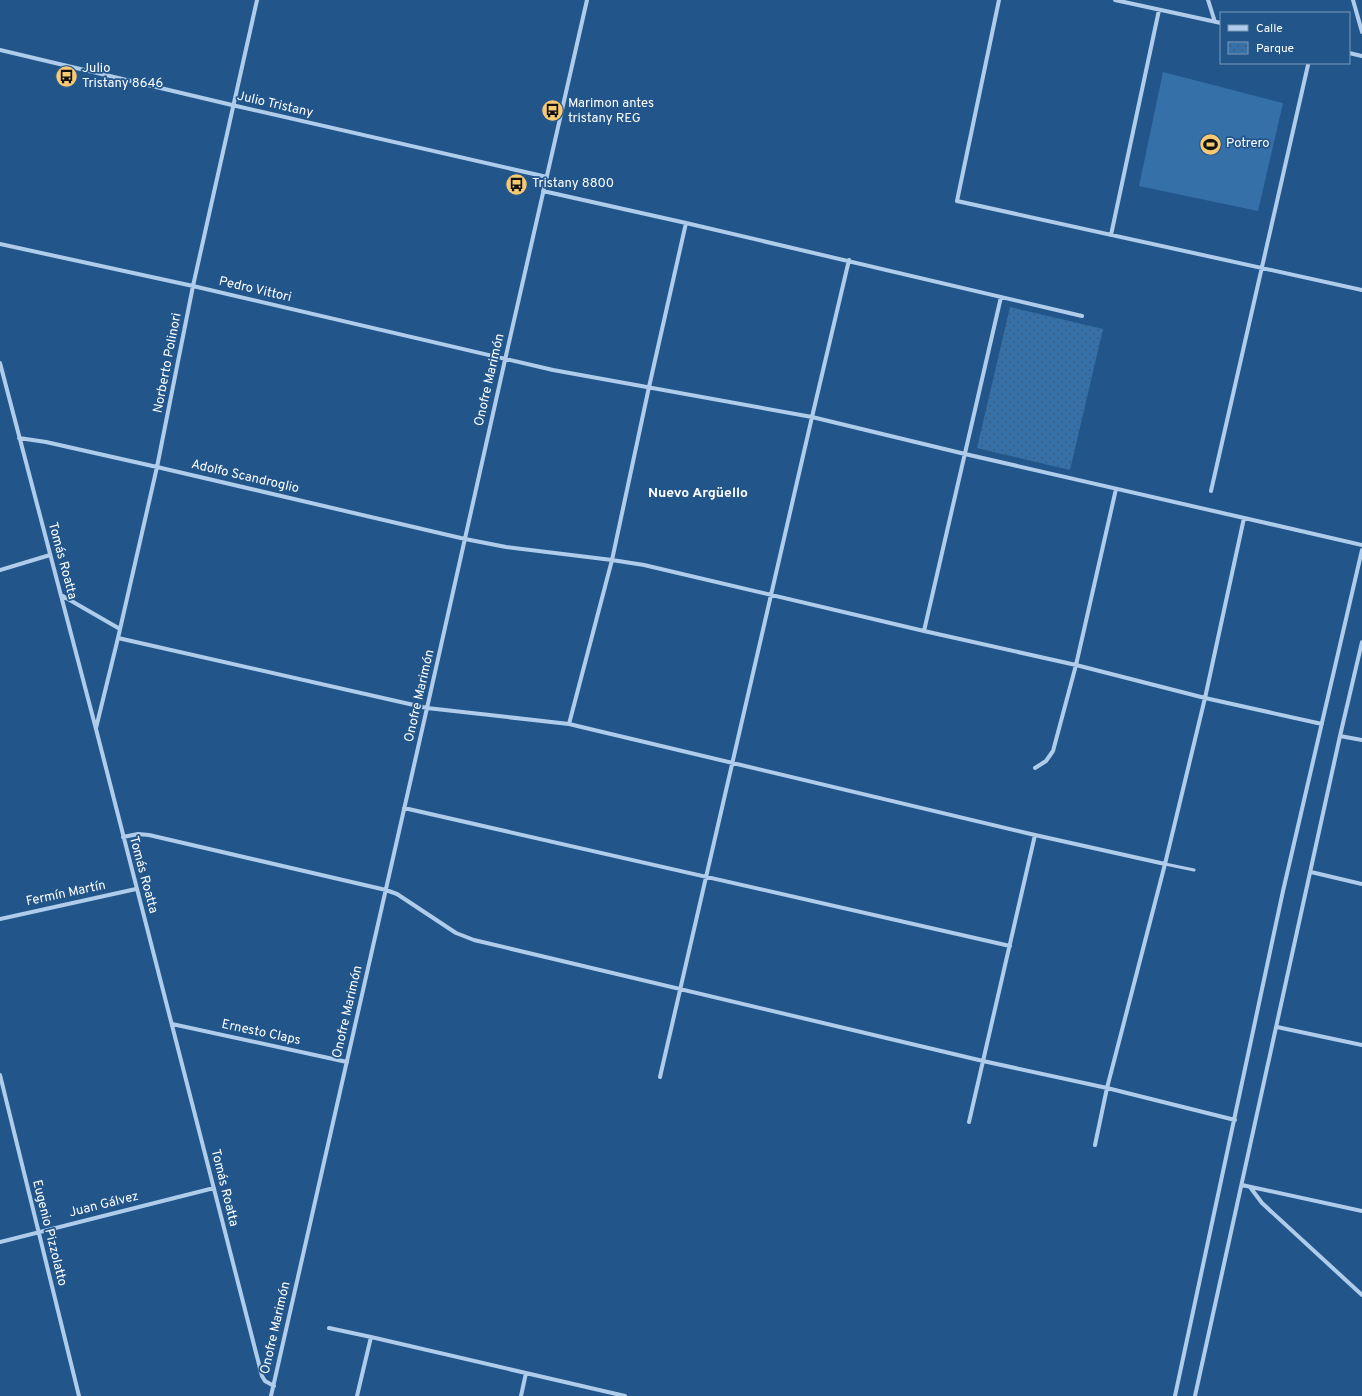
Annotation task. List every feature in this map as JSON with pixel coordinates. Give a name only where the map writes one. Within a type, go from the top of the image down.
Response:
[{"type":"street","name":"Norberto Polinori","points":[[96,728],[157,467],[193,286],[232,105],[257,0]]},
{"type":"street","name":"Onofre Marimón","points":[[271,1396],[427,708],[504,360],[587,0]]},
{"type":"street","points":[[999,0],[957,201],[1362,290]]},
{"type":"street","points":[[1115,0],[1220,23]]},
{"type":"street","points":[[1208,0],[1215,22]]},
{"type":"street","points":[[1353,0],[1362,32]]},
{"type":"street","points":[[1111,235],[1159,10]]},
{"type":"street","name":"Julio Tristany","points":[[0,50],[547,177]]},
{"type":"street","points":[[1350,53],[1362,56]]},
{"type":"street","points":[[1211,491],[1308,65]]},
{"type":"street","points":[[543,191],[686,222],[1082,316]]},
{"type":"street","points":[[569,724],[612,560],[686,222]]},
{"type":"street","name":"Pedro Vittori","points":[[0,244],[193,286],[504,360],[812,417],[965,454],[1362,545]]},
{"type":"street","points":[[660,1077],[849,260]]},
{"type":"street","points":[[924,631],[1001,297]]},
{"type":"street","name":"Tomás Roatta","points":[[0,363],[96,728],[136,889],[262,1376],[265,1381],[274,1386]]},
{"type":"street","name":"Adolfo Scandroglio","points":[[19,438],[46,442],[157,467],[465,539],[506,547],[644,564],[924,631],[1076,665],[1205,698],[1322,724]]},
{"type":"street","points":[[1035,768],[1046,761],[1053,752],[1076,665],[1116,488]]},
{"type":"street","points":[[1095,1145],[1205,698],[1244,518]]},
{"type":"street","points":[[1175,1396],[1283,891],[1362,550]]},
{"type":"street","points":[[0,570],[50,555]]},
{"type":"street","points":[[61,595],[120,629]]},
{"type":"street","points":[[118,638],[427,708],[569,724],[1035,835],[1165,864]]},
{"type":"street","points":[[1195,1396],[1362,642]]},
{"type":"street","points":[[1340,736],[1362,740]]},
{"type":"street","points":[[404,808],[705,878],[1010,946]]},
{"type":"street","points":[[123,838],[138,834],[148,834],[386,890],[397,894],[456,933],[474,940],[983,1061],[1108,1088],[1235,1120]]},
{"type":"street","points":[[969,1122],[1035,835]]},
{"type":"street","points":[[1311,872],[1362,884]]},
{"type":"street","name":"Fermín Martín","points":[[0,919],[136,889]]},
{"type":"street","name":"Ernesto Claps","points":[[172,1024],[347,1062]]},
{"type":"street","points":[[1277,1027],[1362,1046]]},
{"type":"street","name":"Eugenio Pizzolatto","points":[[0,1075],[79,1396]]},
{"type":"street","points":[[1242,1185],[1362,1211]]},
{"type":"street","points":[[1250,1186],[1262,1203],[1362,1295]]},
{"type":"street","name":"Juan Gálvez","points":[[0,1242],[214,1188]]},
{"type":"street","points":[[329,1328],[625,1396]]},
{"type":"street","points":[[357,1396],[371,1337]]},
{"type":"street","points":[[521,1396],[526,1373]]},
{"type":"lane","points":[[1165,864],[1194,870]]},
{"type":"green space","name":"Potrero","points":[[1163,72],[1283,103],[1258,211],[1139,186]]},
{"type":"green space","points":[[1010,307],[1103,329],[1070,470],[977,448]]},
{"type":"place","name":"Julio Tristany 8646","points":[[67,76]]},
{"type":"place","name":"Marimon antes tristany REG","points":[[552,111]]},
{"type":"place","name":"Potrero","points":[[1211,144]]},
{"type":"place","name":"Tristany 8800","points":[[516,184]]},
{"type":"district","name":"Nuevo Argüello","points":[[698,493]]}]
